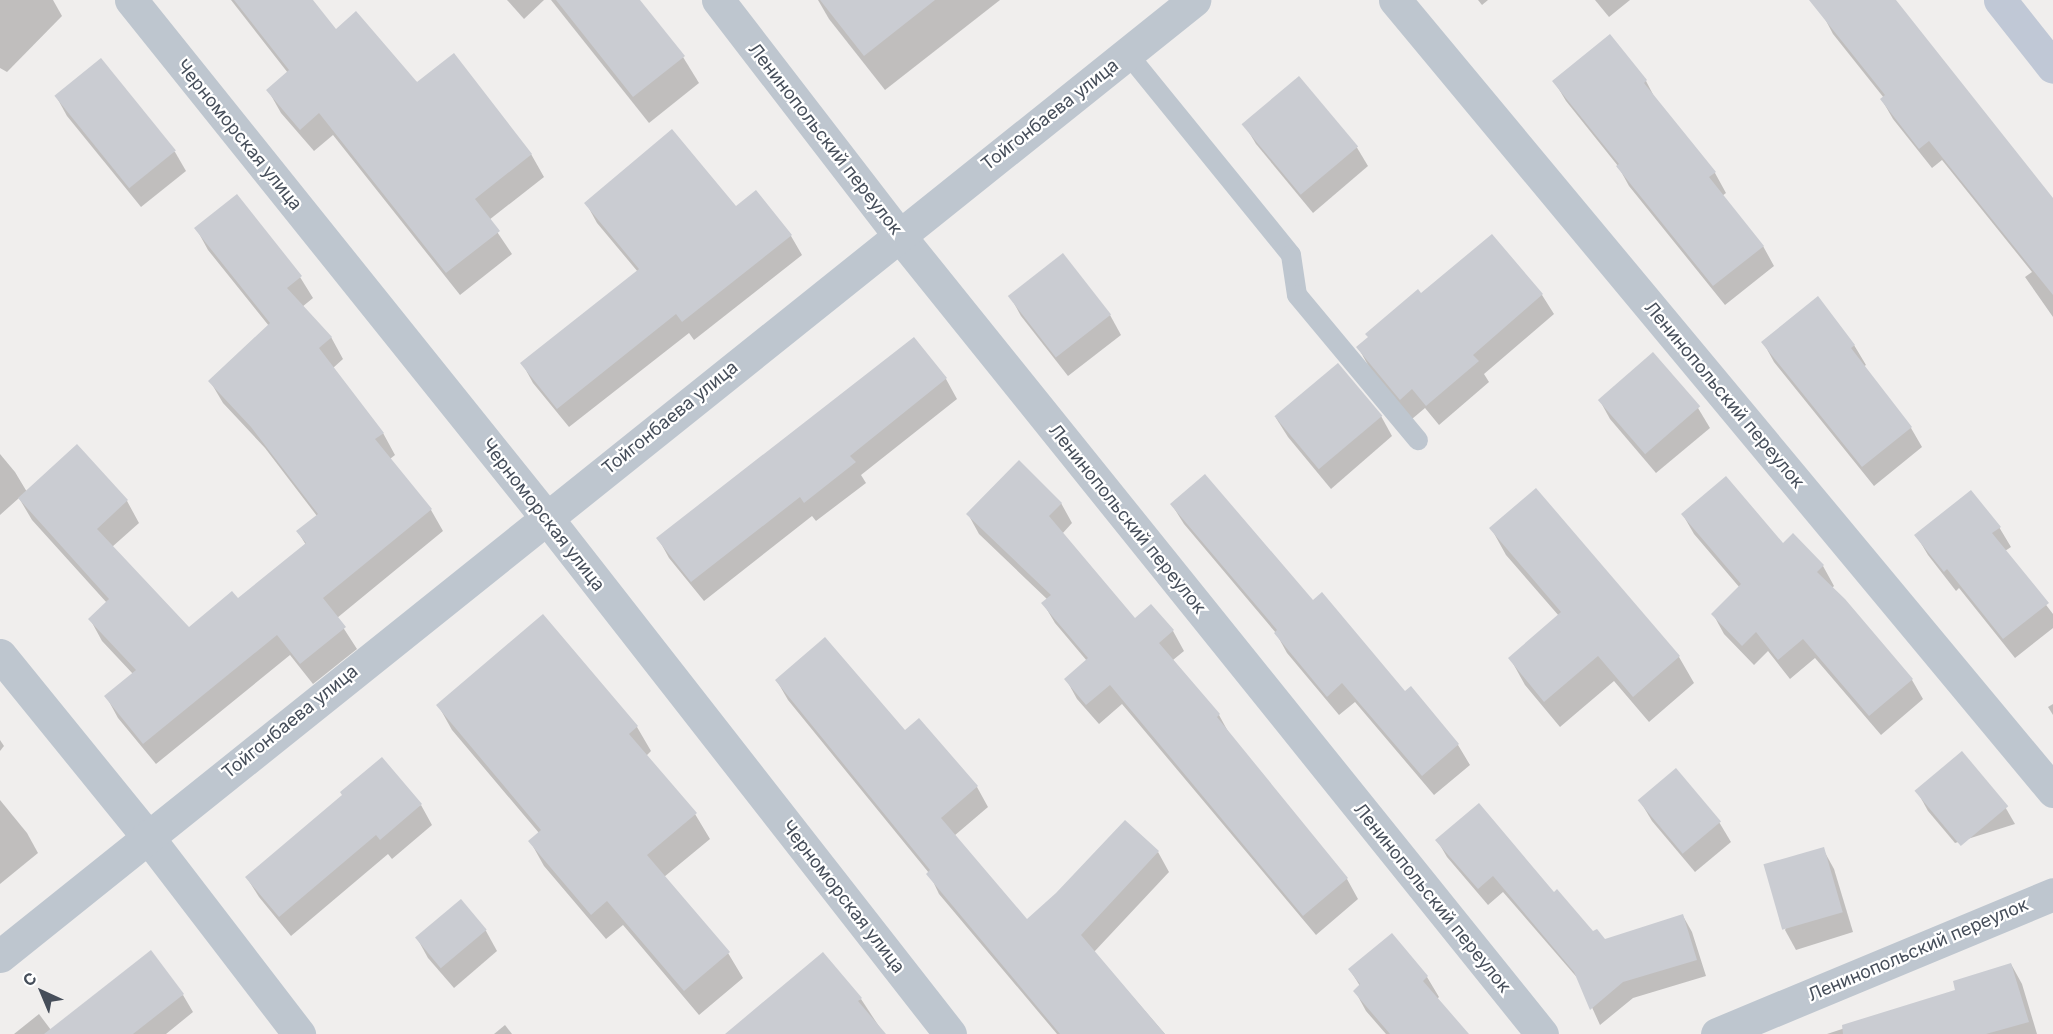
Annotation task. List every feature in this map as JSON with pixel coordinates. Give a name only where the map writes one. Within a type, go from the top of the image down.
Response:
[{"type":"main road","points":[[2000,0],[2053,67]]},
{"type":"street","name":"Черноморская улица","points":[[131,0],[546,517],[950,1034]]},
{"type":"street","name":"Ленинопольский переулок","points":[[718,0],[898,234],[1542,1034]]},
{"type":"street","name":"Тойгонбаева улица","points":[[0,956],[898,234],[1194,0]]},
{"type":"street","name":"Ленинопольский переулок","points":[[1395,0],[2053,790]]},
{"type":"street","points":[[0,655],[147,836],[299,1034]]},
{"type":"street","name":"Ленинопольский переулок","points":[[1717,1034],[2053,894]]},
{"type":"lane","points":[[1127,54],[1291,255],[1297,295],[1419,440]]},
{"type":"building","points":[[234,0],[313,0],[336,29],[356,11],[417,82],[454,53],[532,154],[475,199],[500,231],[446,273],[319,113],[300,130],[266,90],[289,70]]},
{"type":"building","points":[[556,0],[640,0],[685,56],[633,97]]},
{"type":"building","points":[[820,0],[935,0],[864,56]]},
{"type":"building","points":[[1809,0],[1896,0],[2053,198],[2053,295],[1929,141],[1919,149],[1880,99],[1885,95]]},
{"type":"building","points":[[1610,34],[1647,80],[1644,83],[1716,172],[1709,177],[1764,246],[1713,286],[1616,166],[1619,164],[1552,81]]},
{"type":"building","points":[[101,58],[176,150],[129,188],[54,96]]},
{"type":"building","points":[[1299,76],[1358,146],[1301,195],[1242,124]]},
{"type":"building","points":[[672,129],[736,206],[756,190],[792,235],[682,322],[676,314],[557,409],[520,363],[639,269],[584,203]]},
{"type":"building","points":[[237,194],[302,276],[287,288],[332,337],[319,348],[384,433],[375,439],[432,509],[323,598],[346,627],[300,664],[277,635],[143,744],[104,696],[136,670],[88,619],[109,599],[18,498],[77,444],[128,500],[97,529],[189,627],[232,591],[238,598],[306,543],[296,531],[318,514],[251,427],[208,381],[270,323],[194,228]]},
{"type":"building","points":[[1492,234],[1543,294],[1473,355],[1479,361],[1426,406],[1412,389],[1400,400],[1356,347],[1368,337],[1365,334],[1418,289],[1421,293]]},
{"type":"building","points":[[1063,253],[1111,314],[1056,358],[1008,296]]},
{"type":"building","points":[[1818,296],[1855,345],[1851,348],[1912,427],[1862,467],[1761,342]]},
{"type":"building","points":[[914,337],[947,378],[850,456],[856,462],[804,503],[800,497],[691,582],[656,538]]},
{"type":"building","points":[[1653,352],[1700,406],[1645,454],[1598,400]]},
{"type":"building","points":[[1338,363],[1382,416],[1319,469],[1274,416]]},
{"type":"building","points":[[1019,460],[1062,503],[1049,516],[1135,618],[1151,604],[1174,630],[1159,643],[1220,714],[1217,717],[1348,878],[1303,916],[1110,685],[1086,705],[1064,679],[1088,658],[1041,603],[1051,595],[966,514]]},
{"type":"building","points":[[1205,474],[1313,600],[1322,592],[1405,691],[1411,686],[1459,744],[1422,776],[1342,683],[1327,697],[1274,633],[1277,630],[1170,504]]},
{"type":"building","points":[[1726,476],[1783,543],[1793,533],[1824,565],[1817,572],[1845,599],[1913,679],[1869,716],[1803,639],[1778,660],[1756,632],[1742,646],[1711,614],[1741,584],[1681,514]]},
{"type":"building","points":[[1536,488],[1680,656],[1633,697],[1598,656],[1544,702],[1508,658],[1561,612],[1489,528]]},
{"type":"building","points":[[1971,490],[2001,527],[1992,533],[2049,603],[2003,639],[1947,569],[1944,572],[1914,535]]},
{"type":"building","points":[[543,614],[638,726],[629,734],[697,813],[647,855],[730,952],[684,991],[607,901],[591,915],[528,841],[541,830],[436,705]]},
{"type":"building","points":[[825,637],[905,730],[919,718],[978,786],[941,818],[1027,919],[1056,893],[1125,820],[1159,851],[1081,935],[1165,1034],[1060,1034],[926,874],[930,870],[775,680]]},
{"type":"building","points":[[1962,751],[2008,806],[1961,846],[1915,791]]},
{"type":"building","points":[[382,757],[422,804],[380,840],[376,835],[279,917],[245,877],[342,795],[340,792]]},
{"type":"building","points":[[1676,768],[1721,822],[1683,854],[1638,800]]},
{"type":"building","points":[[1479,803],[1554,892],[1557,889],[1593,931],[1597,929],[1605,939],[1683,914],[1697,960],[1623,982],[1590,1010],[1574,972],[1493,876],[1478,889],[1435,840]]},
{"type":"building","points":[[1824,847],[1843,912],[1782,930],[1763,864]]},
{"type":"building","points":[[461,899],[487,930],[441,968],[415,938]]},
{"type":"building","points":[[1392,933],[1428,976],[1423,981],[1469,1034],[1390,1034],[1353,991],[1360,984],[1348,969]]},
{"type":"building","points":[[151,950],[184,994],[133,1034],[44,1034]]},
{"type":"building","points":[[823,952],[862,998],[858,1001],[886,1034],[725,1034]]},
{"type":"building","points":[[2011,963],[2029,1022],[1986,1034],[1843,1034],[1842,1025],[1955,990],[1953,981]]}]
